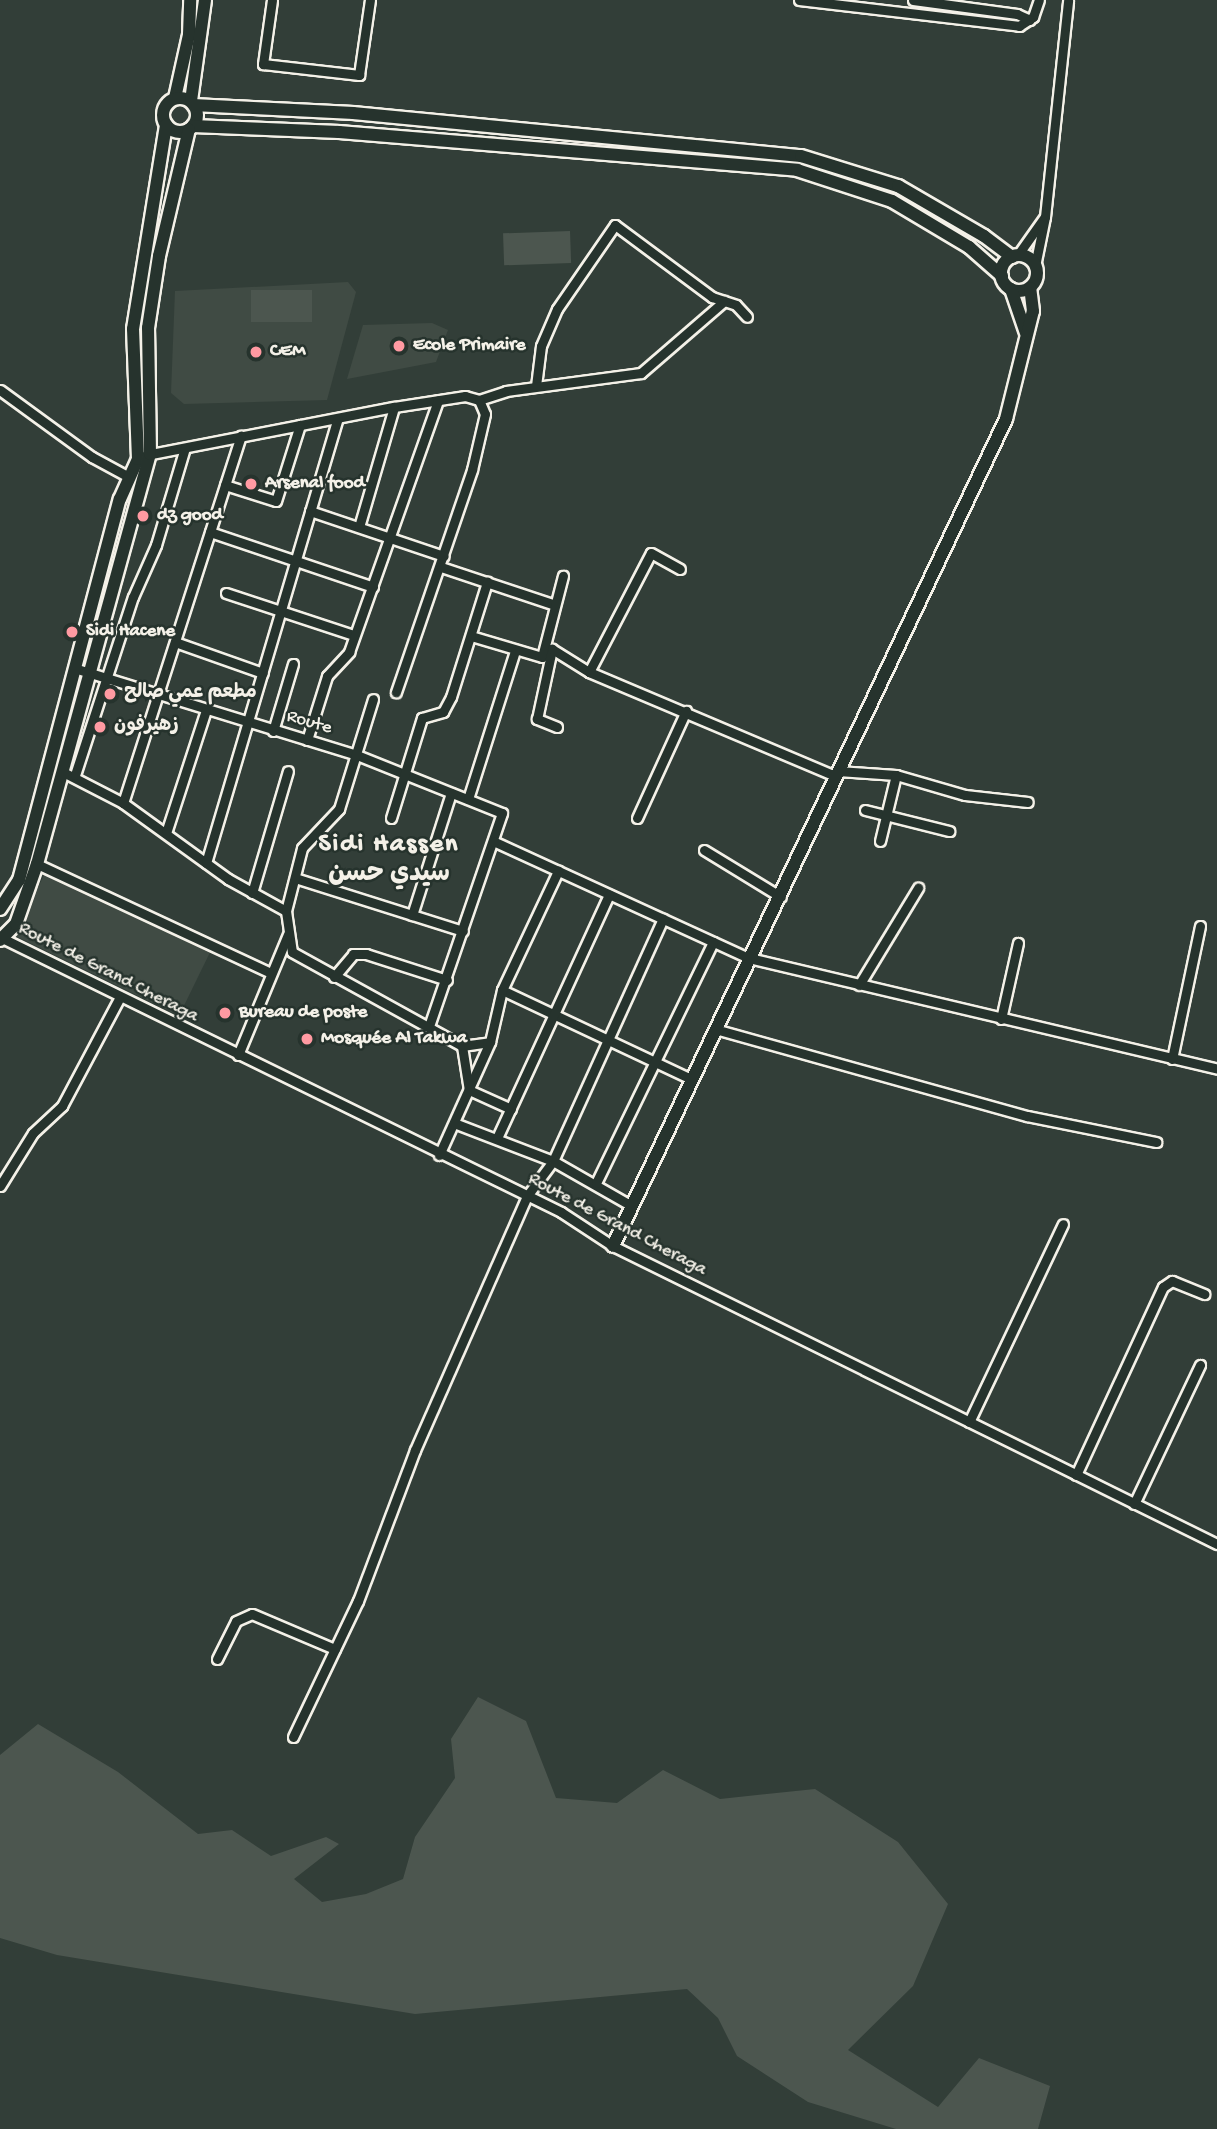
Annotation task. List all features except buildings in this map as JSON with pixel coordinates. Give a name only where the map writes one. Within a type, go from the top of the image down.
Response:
[{"type":"street","points":[[0,909],[19,880],[74,668],[129,477],[144,456],[133,328],[166,125],[163,110],[175,99],[189,34],[190,0]]},
{"type":"street","points":[[1,938],[16,924],[37,864],[144,456],[148,328],[159,256],[191,127],[205,0]]},
{"type":"street","points":[[272,0],[263,64],[359,75],[370,0]]},
{"type":"street","points":[[799,0],[1019,26],[1030,20],[1039,0]]},
{"type":"street","points":[[913,0],[1017,14],[1030,20]]},
{"type":"street","points":[[613,1245],[715,1028],[781,897],[1006,419],[1034,307],[1030,288],[1036,279],[1035,266],[1045,217],[1068,0]]},
{"type":"street","points":[[175,99],[192,103],[353,113],[821,160],[917,196],[1014,257],[1028,258],[1035,266]]},
{"type":"street","points":[[166,125],[175,131],[191,127],[339,132],[797,170],[855,186],[901,206],[969,247],[1002,276],[1011,289],[1027,337]]},
{"type":"street","points":[[1002,276],[1045,217]]},
{"type":"street","points":[[536,386],[541,346],[557,309],[615,225],[712,297],[724,301],[747,317]]},
{"type":"street","points":[[1011,289],[1030,288]]},
{"type":"street","points":[[144,456],[394,407],[465,396],[479,400],[536,386],[641,373],[724,301]]},
{"type":"street","points":[[0,390],[92,457],[129,477]]},
{"type":"street","points":[[307,740],[327,676],[349,652],[392,538],[438,400]]},
{"type":"street","points":[[396,692],[441,567],[482,430],[485,414],[479,400]]},
{"type":"street","points":[[359,527],[394,407]]},
{"type":"street","points":[[206,863],[338,418]]},
{"type":"street","points":[[225,485],[276,501],[300,425]]},
{"type":"street","points":[[123,803],[241,436]]},
{"type":"street","points":[[75,775],[105,677],[156,545],[185,449]]},
{"type":"street","points":[[310,510],[444,556]]},
{"type":"street","points":[[210,532],[373,587]]},
{"type":"street","points":[[589,672],[651,553],[680,569]]},
{"type":"street","points":[[441,567],[555,605]]},
{"type":"street","points":[[471,636],[542,657],[563,576]]},
{"type":"street","points":[[391,818],[422,718],[443,712],[451,697],[487,582]]},
{"type":"street","points":[[226,593],[354,635]]},
{"type":"street","points":[[175,642],[263,673]]},
{"type":"street","points":[[557,727],[537,719],[552,649],[589,672],[837,774],[896,775],[965,795],[1028,802]]},
{"type":"street","points":[[468,799],[515,651]]},
{"type":"street","points":[[273,731],[293,664]]},
{"type":"street","name":"Route","points":[[74,668],[404,772],[502,813],[492,841]]},
{"type":"street","points":[[373,699],[339,809],[302,848],[286,911],[292,952],[462,1046],[489,1042]]},
{"type":"street","points":[[166,833],[206,709]]},
{"type":"street","points":[[637,818],[686,711]]},
{"type":"street","points":[[61,771],[75,775],[123,803],[206,863],[286,911]]},
{"type":"street","points":[[252,893],[288,771]]},
{"type":"street","points":[[880,841],[896,775]]},
{"type":"street","points":[[412,915],[451,793]]},
{"type":"street","points":[[865,810],[950,831]]},
{"type":"street","points":[[429,1026],[447,980],[492,841],[749,958],[1217,1069]]},
{"type":"street","points":[[704,850],[781,897]]},
{"type":"street","points":[[37,864],[271,973]]},
{"type":"street","points":[[439,1155],[489,1042],[502,990],[558,871]]},
{"type":"street","points":[[295,878],[463,931]]},
{"type":"street","points":[[859,985],[918,888]]},
{"type":"street","points":[[497,1138],[609,894]]},
{"type":"street","points":[[293,1737],[358,1601],[415,1450],[527,1196],[553,1161],[663,919]]},
{"type":"street","points":[[1172,1059],[1200,926]]},
{"type":"street","points":[[238,1055],[288,933]]},
{"type":"street","name":"Route de Grand Cheraga","points":[[1,938],[119,999],[527,1196],[613,1245],[1217,1544]]},
{"type":"street","points":[[596,1182],[713,942]]},
{"type":"street","points":[[1001,1019],[1018,943]]},
{"type":"street","points":[[334,977],[353,954],[366,954],[447,980]]},
{"type":"street","points":[[502,990],[691,1079]]},
{"type":"street","points":[[0,1186],[33,1133],[62,1106],[119,999]]},
{"type":"street","points":[[715,1028],[1027,1116],[1156,1142]]},
{"type":"street","points":[[462,1046],[469,1090]]},
{"type":"street","points":[[469,1090],[511,1110]]},
{"type":"street","points":[[454,1124],[553,1161],[596,1182],[632,1206]]},
{"type":"street","points":[[969,1422],[1063,1224]]},
{"type":"street","points":[[1076,1475],[1163,1287],[1172,1281],[1205,1294]]},
{"type":"street","points":[[1134,1504],[1200,1364]]},
{"type":"street","points":[[217,1659],[236,1621],[248,1615],[335,1649]]},
{"type":"shaded area","points":[[570,231],[571,263],[504,265],[503,233]]},
{"type":"shaded area","name":"CEM","points":[[348,282],[356,292],[327,400],[184,404],[171,393],[175,291]]},
{"type":"shaded area","points":[[251,290],[312,290],[312,322],[251,322]]},
{"type":"shaded area","name":"Ecole Primaire","points":[[432,323],[448,330],[436,362],[347,379],[363,325]]},
{"type":"shaded area","points":[[47,869],[211,949],[179,1016],[15,936]]},
{"type":"shaded area","points":[[478,1697],[526,1721],[556,1798],[617,1803],[663,1770],[720,1799],[815,1789],[898,1842],[948,1904],[913,1986],[848,2050],[938,2107],[979,2058],[1050,2086],[1038,2129],[896,2129],[808,2102],[737,2056],[718,2018],[687,1989],[415,2014],[57,1955],[0,1938],[0,1755],[38,1724],[118,1772],[198,1834],[232,1830],[271,1856],[326,1837],[339,1844],[294,1879],[322,1902],[366,1894],[403,1879],[415,1837],[455,1778],[451,1739]]},
{"type":"place","name":"Ecole Primaire","points":[[399,346]]},
{"type":"place","name":"CEM","points":[[256,352]]},
{"type":"place","name":"Arsenal food","points":[[251,484]]},
{"type":"place","name":"dz good","points":[[143,516]]},
{"type":"place","name":"Sidi Hacene","points":[[72,632]]},
{"type":"place","name":"مطعم عمي صالح","points":[[110,694]]},
{"type":"place","name":"زهيرفون","points":[[100,727]]},
{"type":"place","name":"Bureau de poste","points":[[225,1013]]},
{"type":"place","name":"Mosquée Al Takwa","points":[[307,1039]]},
{"type":"district","name":"Sidi Hassen سيدي حسن","points":[[389,861]]}]
